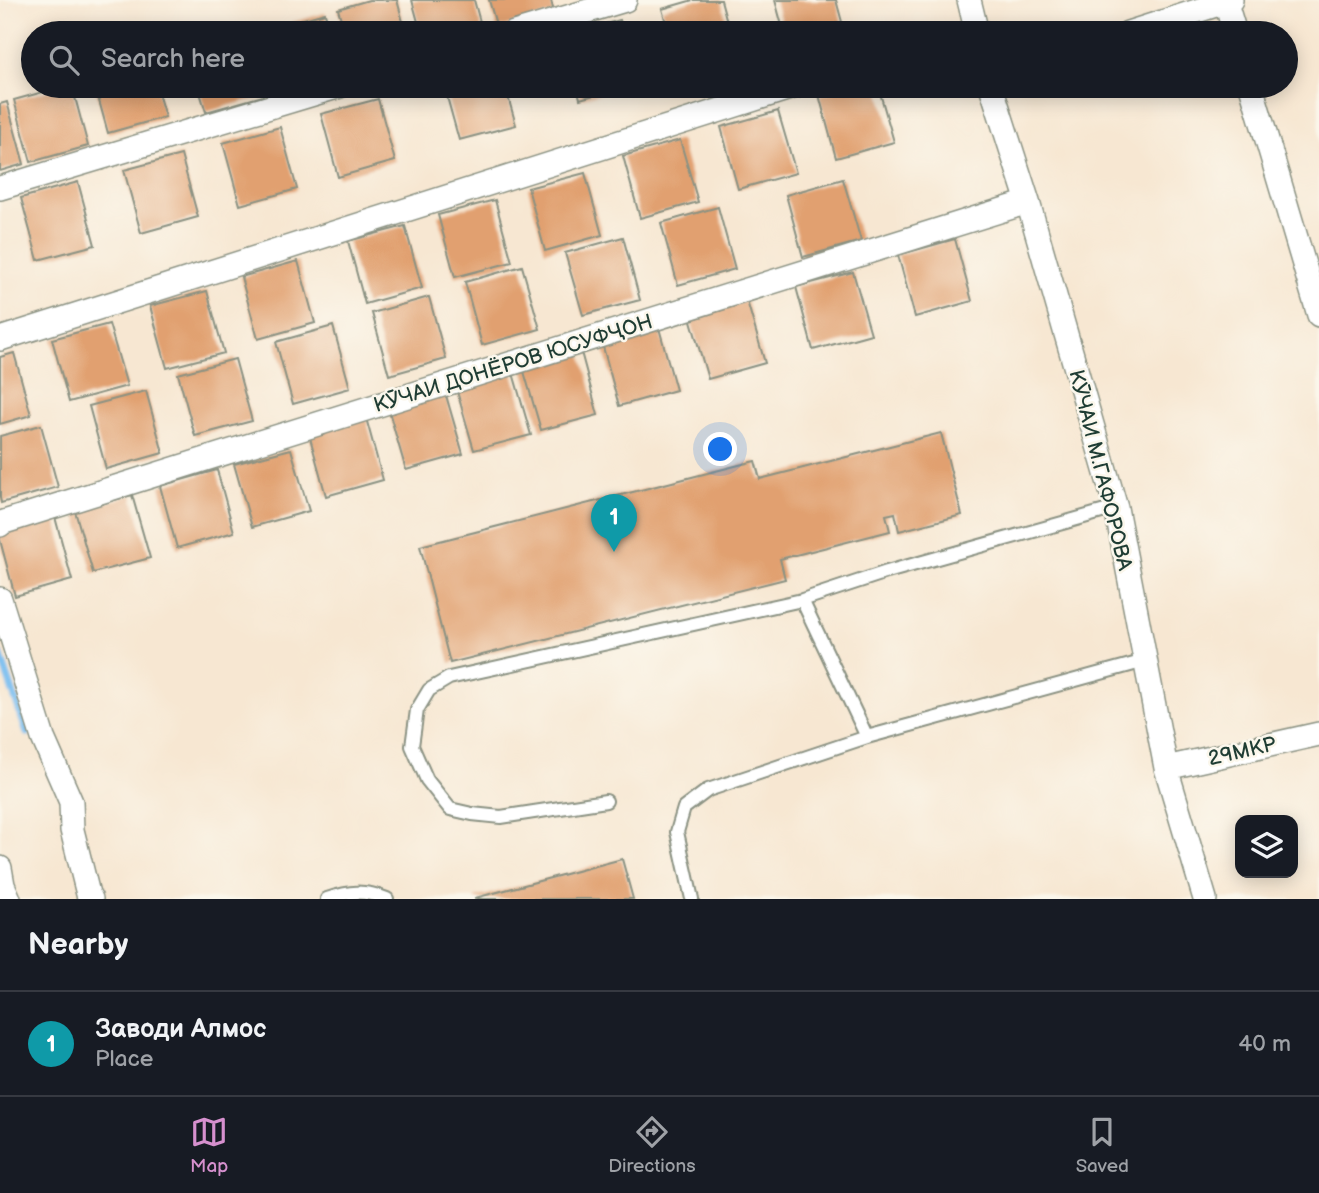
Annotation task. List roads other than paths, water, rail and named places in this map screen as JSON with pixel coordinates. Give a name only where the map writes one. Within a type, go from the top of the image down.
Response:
[{"type":"street","points":[[554,21],[625,0]]},
{"type":"street","points":[[969,0],[970,21]]},
{"type":"street","points":[[1165,21],[1227,1],[1232,21]]},
{"type":"street","points":[[0,188],[300,98]]},
{"type":"street","points":[[0,339],[758,98]]},
{"type":"street","name":"КӮЧАИ М.ГАФОРОВА","points":[[995,98],[1028,202],[1115,508],[1166,768],[1205,899]]},
{"type":"street","points":[[1255,98],[1319,315]]},
{"type":"street","name":"КӮЧАИ ДОНЁРОВ ЮСУФҶОН","points":[[0,525],[1028,202]]},
{"type":"street","points":[[0,599],[43,738],[71,802],[72,830],[91,899]]},
{"type":"street","name":"29МКР","points":[[1166,768],[1319,734]]},
{"type":"lane","points":[[606,801],[501,817],[450,809],[427,780],[412,746],[417,710],[429,690],[449,678],[802,600],[887,572],[1115,508]]},
{"type":"lane","points":[[802,600],[867,737]]},
{"type":"lane","points":[[692,899],[677,832],[684,808],[708,790],[867,737],[1145,661]]},
{"type":"lane","points":[[327,899],[347,892],[372,893],[387,899]]},
{"type":"waterway","points":[[0,654],[27,733]]},
{"type":"place","name":"Заводи Алмос","points":[[614,552]]}]
